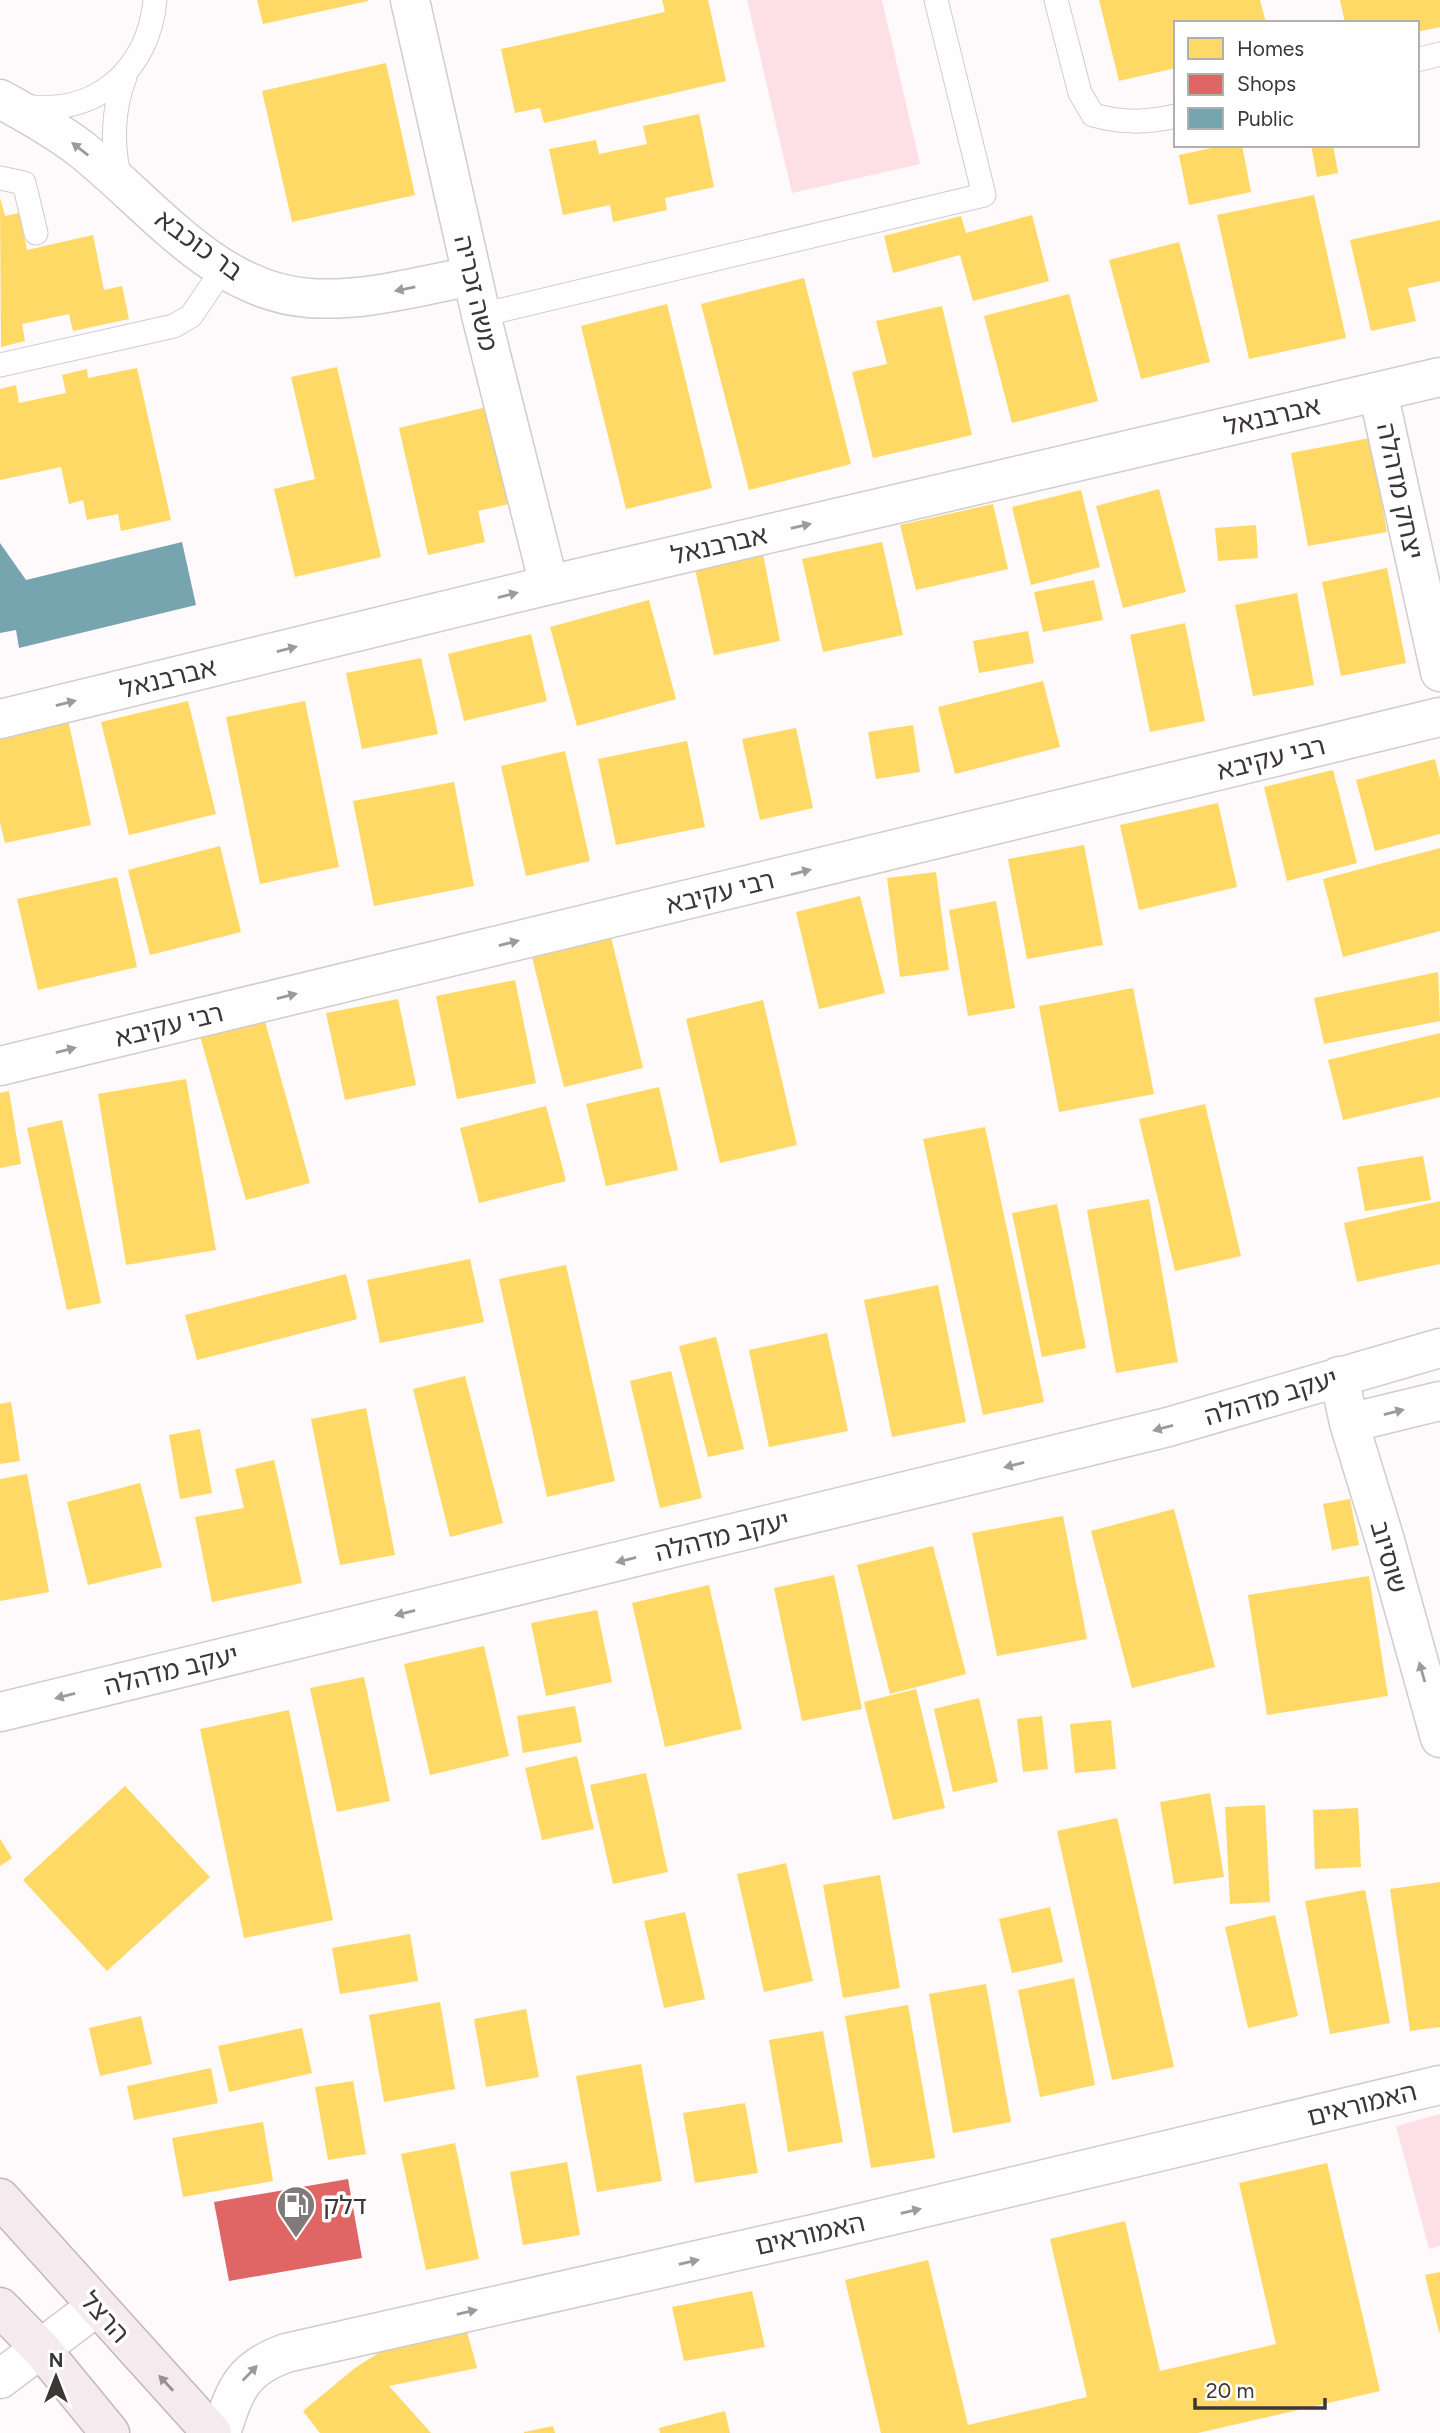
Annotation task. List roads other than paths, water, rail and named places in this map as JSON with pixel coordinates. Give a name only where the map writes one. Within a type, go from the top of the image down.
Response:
[{"type":"main road","name":"הרצל","points":[[0,2198],[212,2433]]},
{"type":"main road","points":[[0,2307],[42,2350],[110,2433]]},
{"type":"street","name":"משה זכריה","points":[[410,0],[481,315],[549,584]]},
{"type":"street","name":"בר כוכבא","points":[[5,101],[81,149],[223,269],[279,292],[326,299],[365,296],[472,276]]},
{"type":"street","name":"אברבנאל","points":[[0,719],[549,584],[1440,377]]},
{"type":"street","name":"יצחק מדהלה","points":[[1378,392],[1440,672]]},
{"type":"street","name":"רבי עקיבא","points":[[0,1066],[1440,717]]},
{"type":"street","name":"יעקב מדהלה","points":[[0,1712],[1118,1440],[1440,1348]]},
{"type":"street","name":"שוסיוב","points":[[1339,1376],[1349,1423],[1440,1738]]},
{"type":"street","name":"יעקב מדהלה","points":[[1349,1423],[1440,1401]]},
{"type":"street","name":"האמוראים","points":[[221,2433],[234,2393],[244,2377],[262,2361],[286,2353],[822,2232],[1440,2085]]},
{"type":"street","points":[[0,2379],[96,2307]]},
{"type":"lane","points":[[123,186],[117,162],[115,129],[125,77],[144,48],[153,21],[155,0]]},
{"type":"lane","points":[[481,315],[984,195],[936,0]]},
{"type":"lane","points":[[1056,0],[1080,93],[1093,115],[1116,121],[1149,122],[1174,116]]},
{"type":"lane","points":[[1419,59],[1440,54]]},
{"type":"lane","points":[[5,101],[41,108],[74,104],[95,97],[125,77]]},
{"type":"lane","points":[[0,178],[24,183],[36,233]]},
{"type":"lane","points":[[0,365],[174,326],[191,316],[223,269]]},
{"type":"place","name":"דלק","points":[[296,2239]]}]
